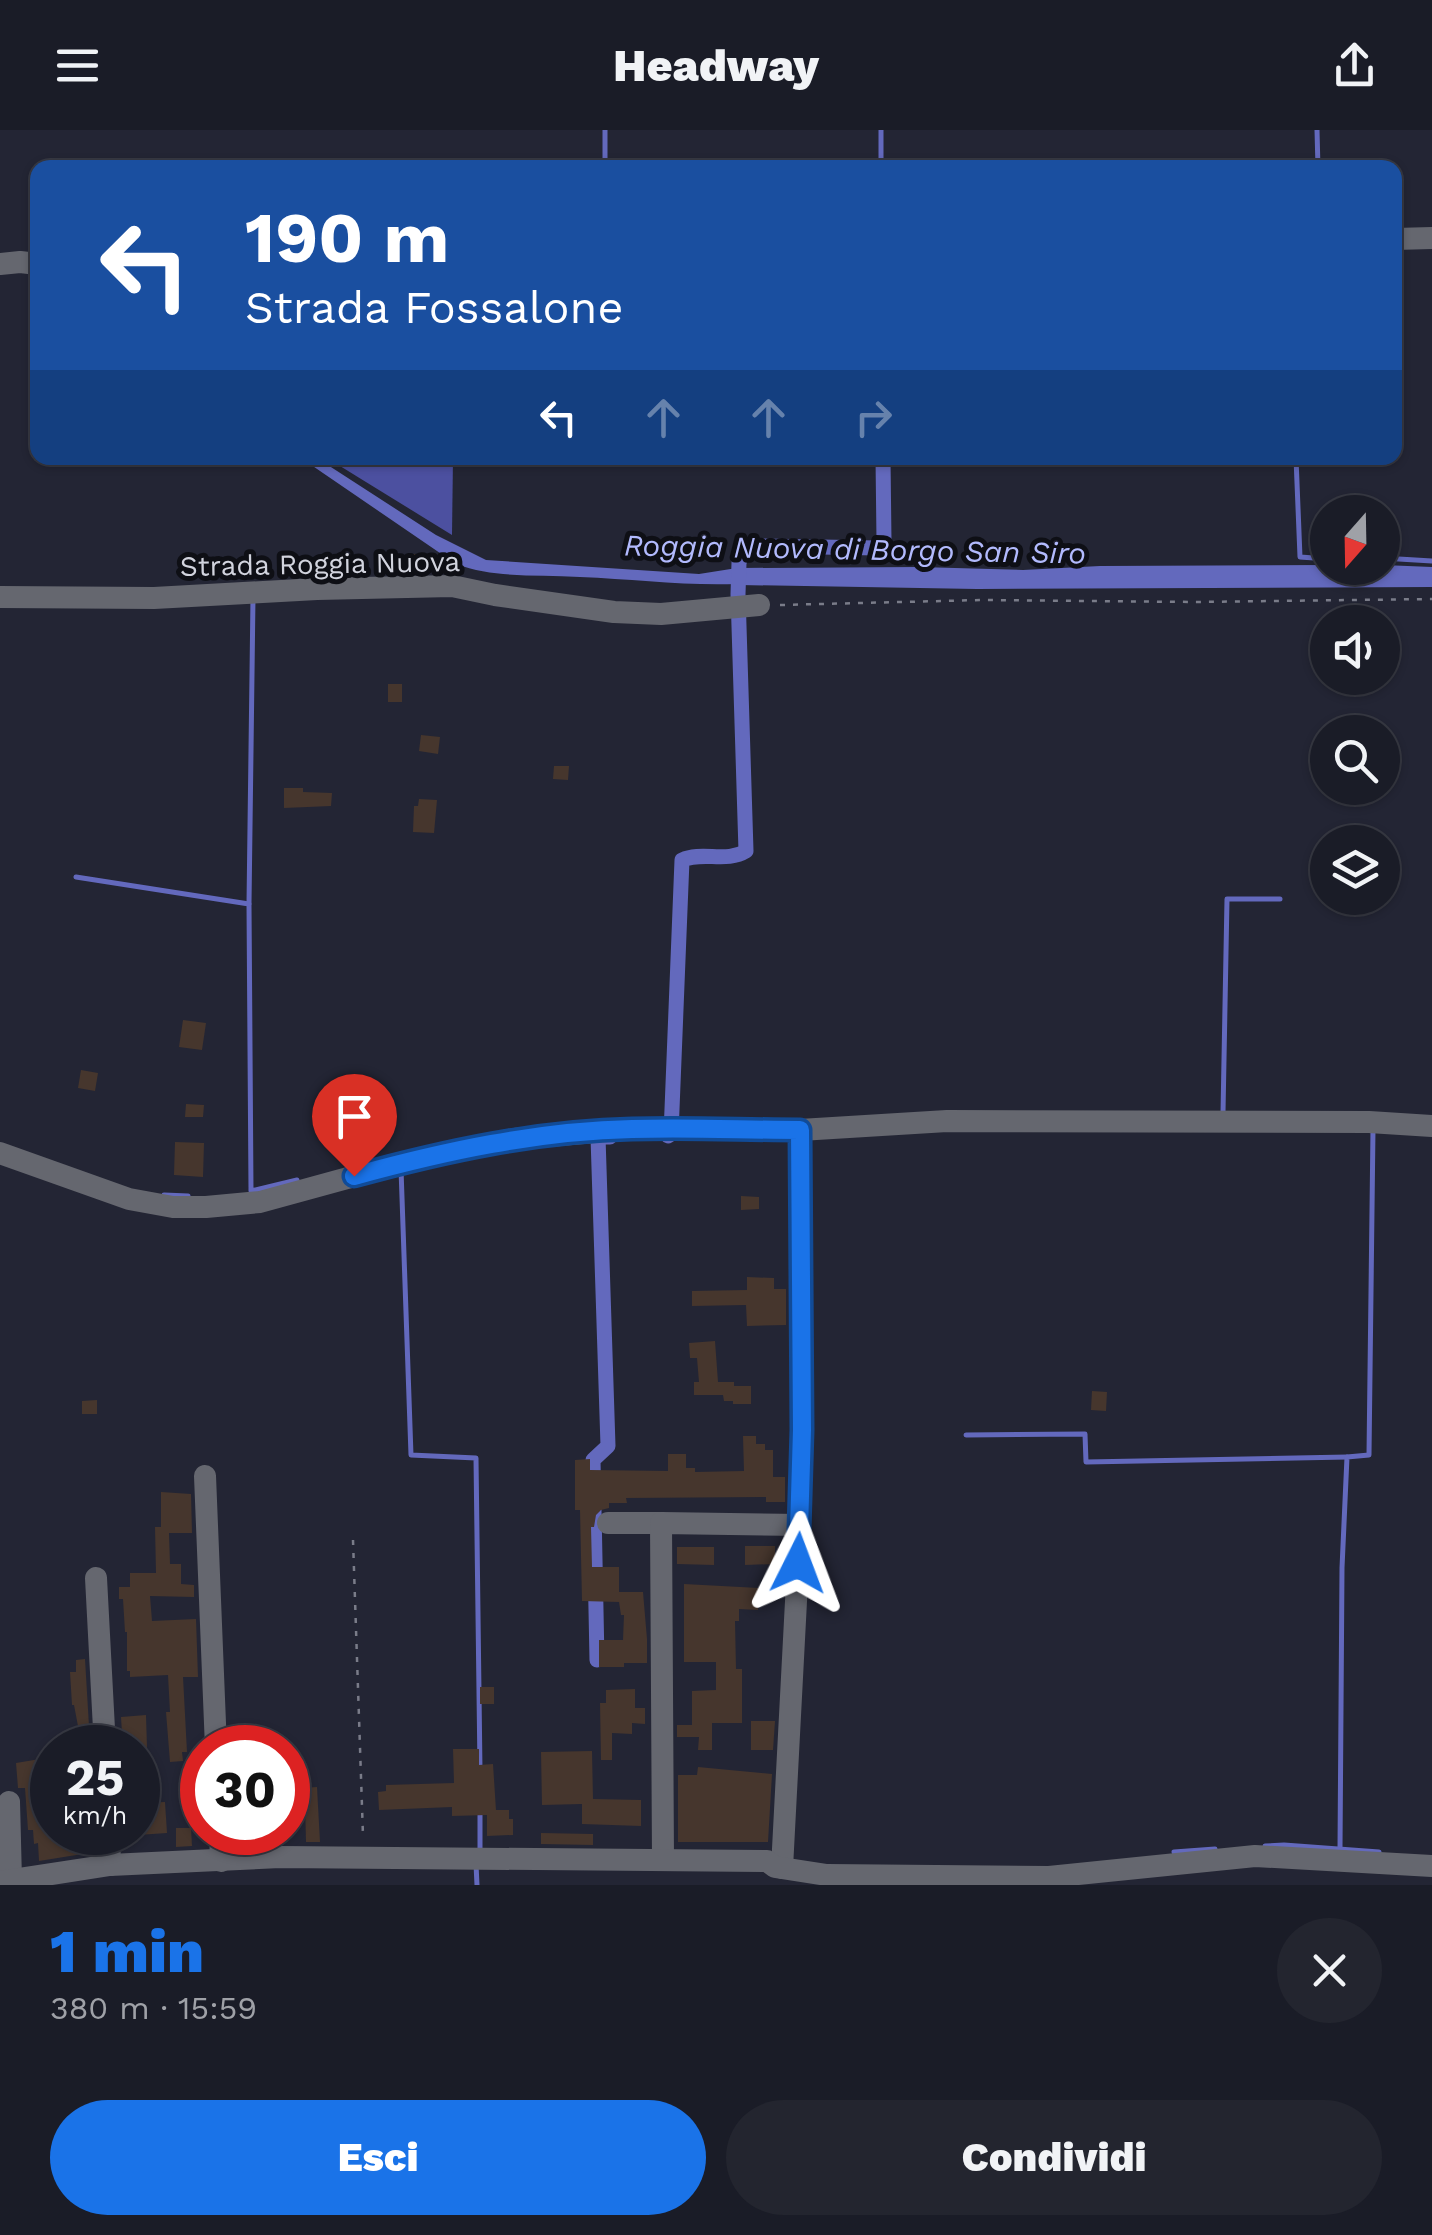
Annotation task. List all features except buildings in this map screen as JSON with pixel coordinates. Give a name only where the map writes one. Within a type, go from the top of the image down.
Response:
[{"type":"street","points":[[1402,239],[1432,238]]},
{"type":"street","points":[[0,264],[30,263]]},
{"type":"street","name":"Strada Roggia Nuova","points":[[0,596],[120,598],[452,586],[614,612],[693,612],[745,605]]},
{"type":"street","points":[[0,1153],[129,1198],[206,1207],[260,1202],[417,1159],[514,1139],[630,1128],[800,1130],[947,1121],[1374,1122],[1432,1126]]},
{"type":"street","points":[[777,1873],[800,1525],[800,1130]]},
{"type":"street","points":[[204,1476],[215,1725]]},
{"type":"street","points":[[608,1523],[800,1525]]},
{"type":"street","points":[[660,1523],[664,1860]]},
{"type":"street","points":[[96,1578],[103,1725]]},
{"type":"street","points":[[9,1802],[5,1881],[62,1879],[110,1865],[280,1857],[767,1862],[777,1873],[827,1875],[1049,1876],[1254,1856],[1432,1866]]},
{"type":"street","points":[[110,1855],[110,1865]]},
{"type":"street","points":[[223,1855],[227,1885]]},
{"type":"path","points":[[745,605],[1432,599]]},
{"type":"path","points":[[352,1540],[363,1858]]},
{"type":"shaded area","points":[[338,465],[453,465],[452,535]]},
{"type":"water","points":[[311,465],[328,465],[436,535],[486,560],[699,574],[737,568],[737,584],[517,575],[456,564]]},
{"type":"water","points":[[1310,565],[1310,585],[1400,585],[1400,566],[1432,567],[1432,587],[977,589],[740,585],[740,568],[1023,570]]},
{"type":"waterway","points":[[605,130],[605,160]]},
{"type":"waterway","points":[[881,130],[881,160]]},
{"type":"waterway","points":[[1317,130],[1318,160]]},
{"type":"waterway","name":"Roggia Nuova di Borgo San Siro","points":[[668,1136],[682,860],[746,851],[738,594],[742,552],[746,547],[761,546],[878,548],[884,541],[883,465]]},
{"type":"waterway","points":[[1296,465],[1300,557],[1310,558]]},
{"type":"waterway","points":[[1400,559],[1432,561]]},
{"type":"waterway","points":[[249,904],[253,597]]},
{"type":"waterway","points":[[76,877],[249,904],[251,1191],[297,1180]]},
{"type":"waterway","points":[[1223,1113],[1227,899],[1280,899]]},
{"type":"waterway","points":[[1340,1849],[1342,1568],[1347,1457],[1369,1455],[1373,1129]]},
{"type":"waterway","points":[[597,1660],[593,1460],[608,1446],[598,1137],[610,1137]]},
{"type":"waterway","points":[[401,1169],[411,1455],[476,1458],[480,1770]]},
{"type":"waterway","points":[[164,1195],[188,1196]]},
{"type":"waterway","points":[[966,1435],[1085,1434],[1086,1462],[1347,1457]]},
{"type":"waterway","points":[[480,1811],[480,1848]]},
{"type":"waterway","points":[[1265,1846],[1379,1852]]},
{"type":"waterway","points":[[1174,1852],[1215,1849]]},
{"type":"waterway","points":[[476,1864],[477,1885]]},
{"type":"route","points":[[354,1176],[514,1139],[630,1128],[800,1130],[802,1430],[798,1563]]}]
